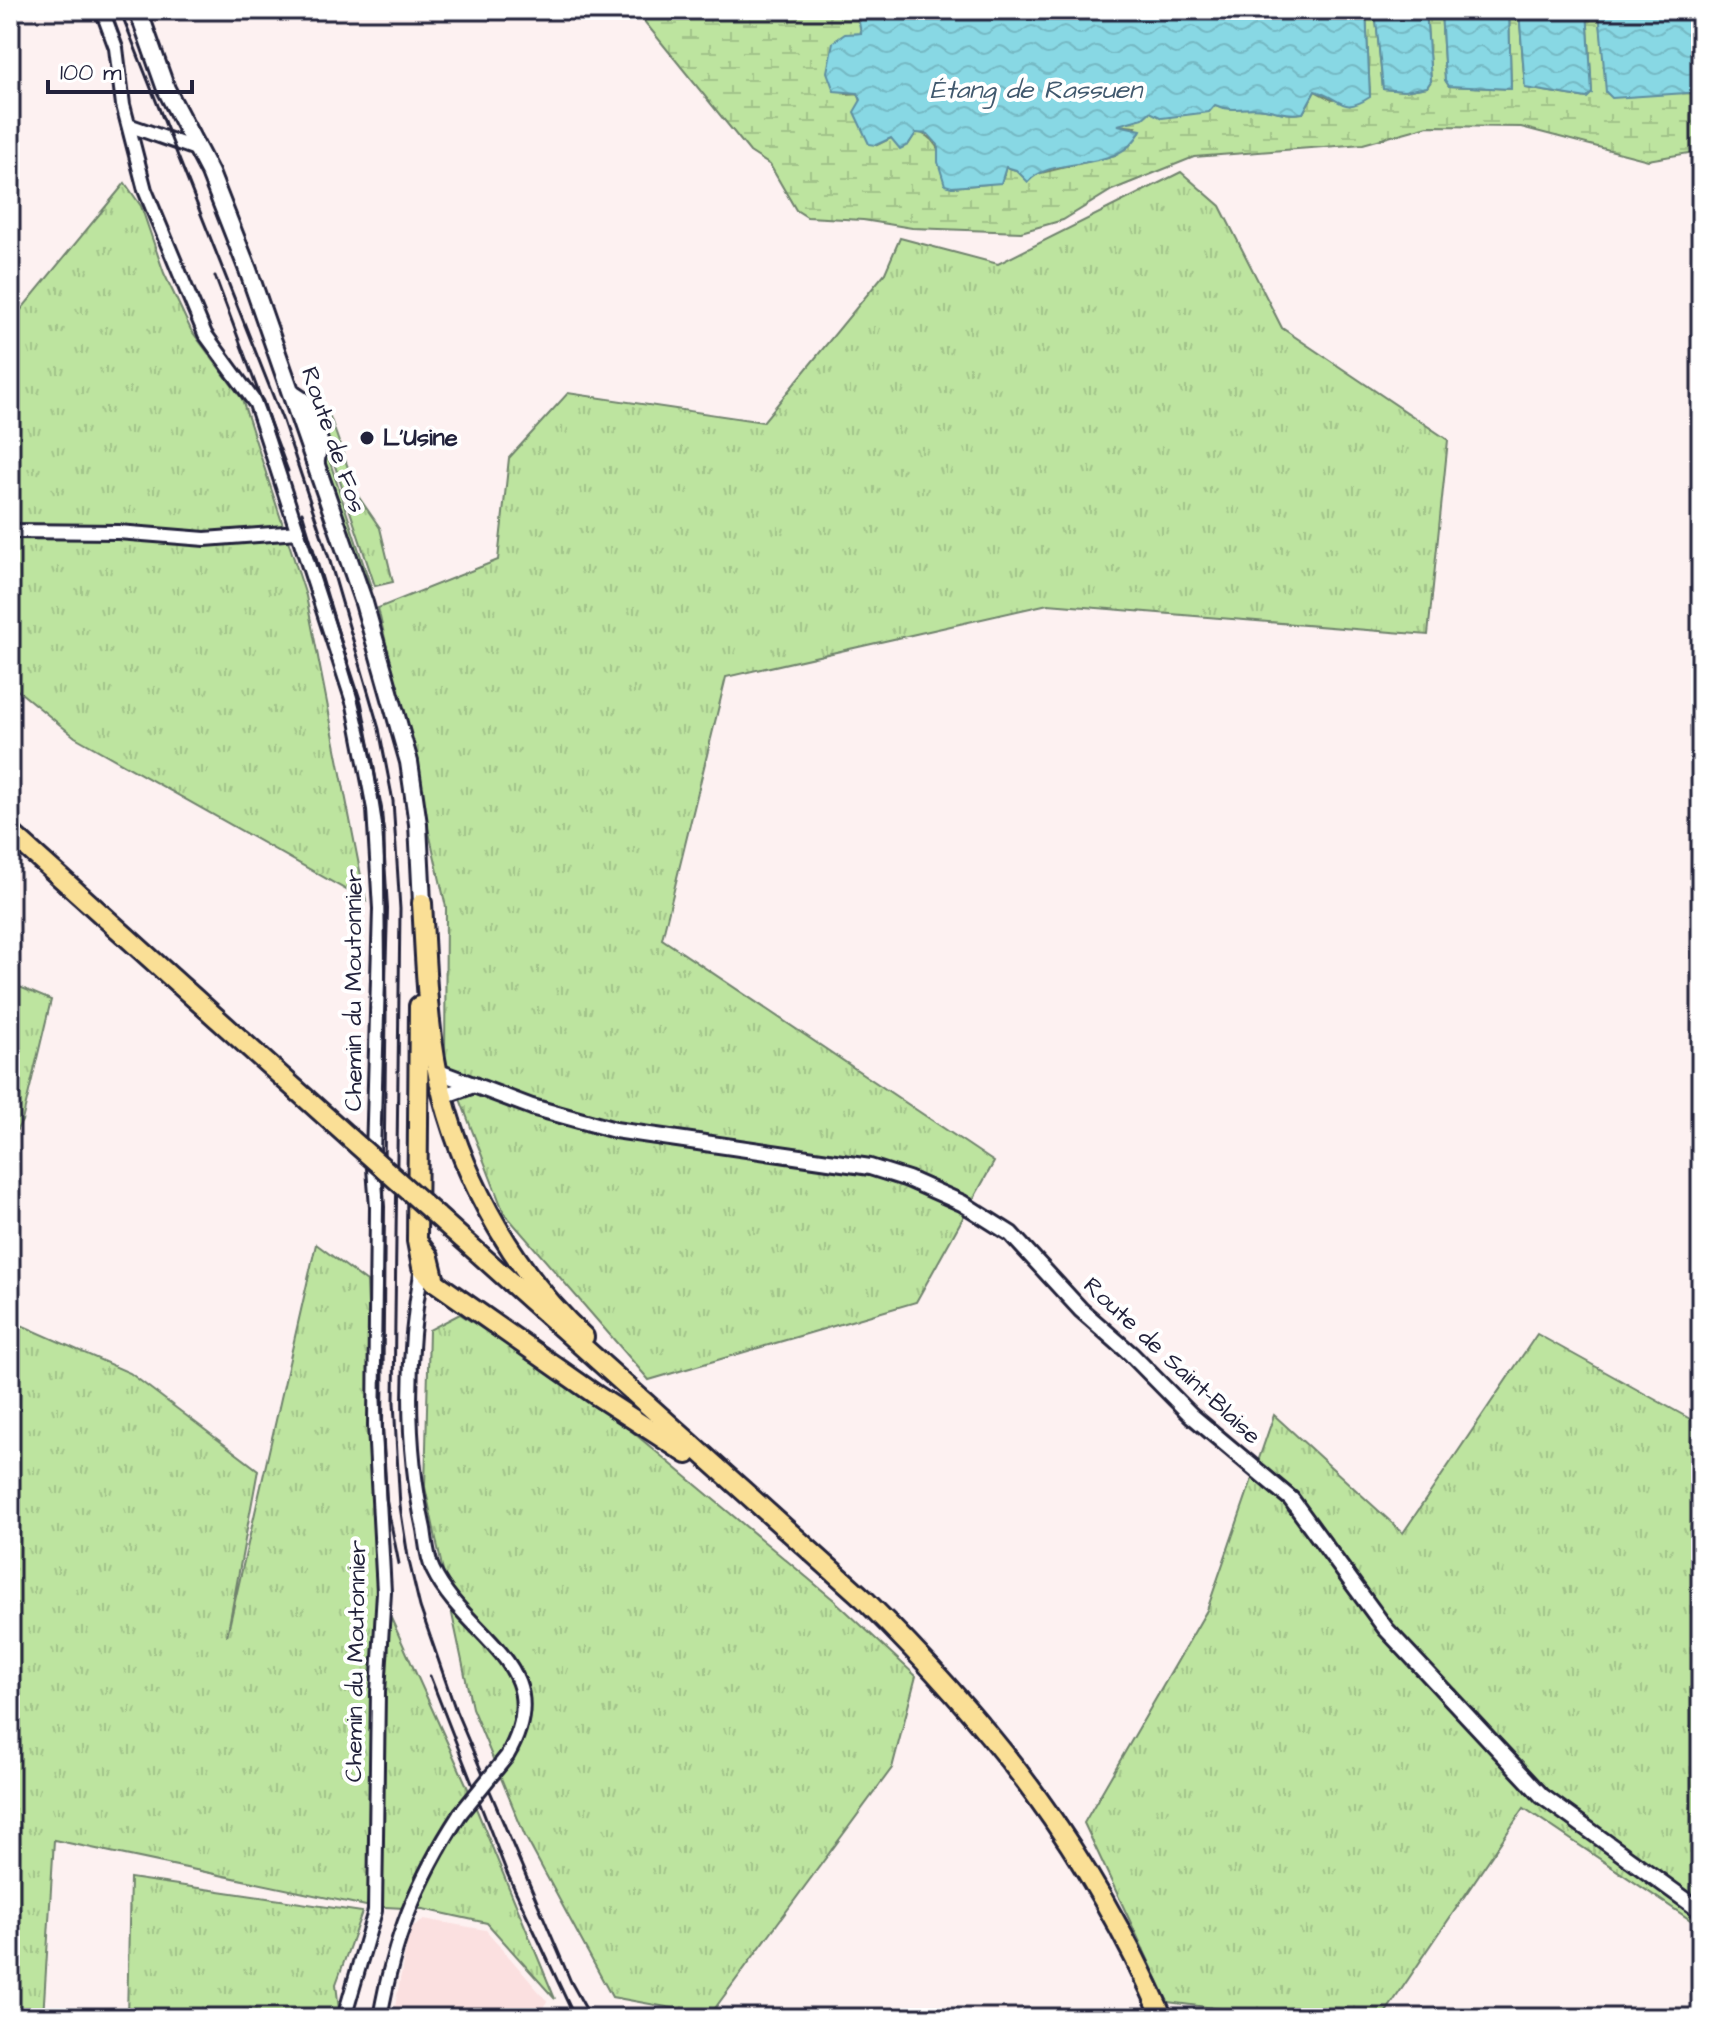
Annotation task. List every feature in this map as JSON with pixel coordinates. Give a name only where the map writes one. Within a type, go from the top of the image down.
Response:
[{"type":"main road","name":"Route de Fos","points":[[138,10],[166,89],[199,150],[248,270],[366,607],[409,762],[418,824],[422,903]]},
{"type":"main road","points":[[10,832],[568,1336],[641,1397],[909,1643],[1024,1776],[1103,1893],[1163,2018]]},
{"type":"main road","points":[[422,903],[430,1020],[443,1096],[470,1172],[491,1215]]},
{"type":"main road","points":[[422,903],[417,1086],[417,1241],[422,1267],[435,1282],[596,1395],[716,1468]]},
{"type":"main road","points":[[417,1086],[439,1072]]},
{"type":"main road","points":[[417,1086],[443,1096]]},
{"type":"main road","points":[[418,1129],[431,1104],[443,1096]]},
{"type":"main road","points":[[418,1129],[435,1128],[448,1135],[475,1196],[549,1298],[622,1371],[641,1397]]},
{"type":"main road","points":[[417,1241],[429,1257],[435,1282]]},
{"type":"street","name":"Chemin du Moutonnier","points":[[102,10],[116,48],[123,105],[131,126],[135,161],[190,303],[205,334],[256,404],[354,705],[374,809],[380,909],[373,1155],[377,1207],[375,1426],[384,1592],[378,1692],[377,1877],[375,1911],[344,2018]]},
{"type":"street","points":[[131,126],[199,150]]},
{"type":"street","points":[[10,531],[118,532],[205,539],[298,532]]},
{"type":"street","name":"Route de Saint-Blaise","points":[[439,1072],[532,1107],[615,1130],[870,1167],[908,1179],[962,1203],[1011,1234],[1081,1310],[1131,1354],[1191,1415],[1291,1499],[1386,1629],[1542,1796],[1701,1911]]},
{"type":"street","points":[[443,1096],[474,1085]]},
{"type":"street","points":[[380,2018],[397,1938],[426,1867],[460,1814],[507,1756],[520,1734],[524,1701],[517,1675],[495,1644],[452,1599],[432,1569],[411,1439],[416,1303],[422,1267]]},
{"type":"street","points":[[416,1303],[435,1282]]},
{"type":"shaded area","points":[[424,1919],[486,1930],[547,2001],[537,2018],[393,2018],[409,1930]]},
{"type":"green space","points":[[635,10],[848,10],[858,16],[862,34],[846,94],[858,93],[877,145],[891,138],[908,145],[916,132],[931,139],[940,153],[952,187],[988,184],[1004,174],[1005,167],[1033,175],[1115,155],[1136,127],[1117,125],[1150,111],[1166,116],[1183,115],[1215,104],[1227,108],[1259,108],[1296,114],[1303,113],[1315,91],[1332,100],[1370,96],[1366,10],[1375,10],[1383,89],[1404,91],[1427,87],[1431,81],[1426,10],[1441,10],[1445,80],[1449,86],[1511,89],[1509,10],[1519,10],[1525,88],[1586,98],[1592,93],[1587,10],[1599,10],[1607,92],[1701,92],[1701,151],[1648,160],[1521,127],[1428,126],[1363,144],[1194,157],[1112,190],[1063,220],[1021,232],[912,228],[863,220],[807,217],[796,210],[770,165],[750,152]]},
{"type":"green space","points":[[1181,172],[1220,206],[1282,328],[1448,440],[1428,635],[1048,604],[726,677],[662,939],[994,1162],[916,1302],[649,1380],[504,1213],[445,1060],[446,907],[378,608],[498,560],[509,458],[568,393],[763,422],[885,273],[900,238],[998,264]]},
{"type":"green space","points":[[125,183],[141,206],[164,273],[191,330],[242,399],[306,596],[366,901],[75,737],[10,684],[10,323]]},
{"type":"green space","points":[[329,414],[358,496],[380,528],[393,582],[375,586],[320,421]]},
{"type":"green space","points":[[324,444],[372,590],[333,501]]},
{"type":"green space","points":[[10,983],[51,1000],[22,1121],[10,1142]]},
{"type":"green space","points":[[316,1244],[367,1282],[381,1596],[466,1784],[555,1999],[487,1923],[423,1909],[366,1906],[54,1840],[43,2018],[10,2018],[10,1320],[130,1373],[258,1470],[227,1636]]},
{"type":"green space","points":[[460,1314],[611,1414],[834,1600],[916,1676],[892,1768],[710,2015],[612,1997],[525,1836],[472,1708],[425,1487],[429,1330]]},
{"type":"green space","points":[[1537,1334],[1701,1425],[1701,1927],[1524,1808],[1382,2018],[1291,2018],[1168,2002],[1084,1823],[1207,1610],[1274,1415],[1403,1533]]},
{"type":"green space","points":[[130,1878],[362,1912],[336,1984],[340,2018],[127,2018]]},
{"type":"water","name":"Étang de Rassuen","points":[[848,10],[1366,10],[1370,97],[1347,105],[1315,91],[1303,113],[1297,114],[1259,108],[1227,109],[1215,105],[1209,112],[1162,118],[1150,112],[1143,118],[1118,125],[1141,130],[1131,144],[1103,159],[1053,168],[1028,182],[1016,170],[1006,167],[1001,183],[952,187],[945,185],[938,162],[938,145],[928,134],[916,133],[908,145],[900,149],[891,138],[876,145],[869,144],[854,112],[861,100],[858,93],[834,91],[827,72],[833,42],[845,34],[861,33],[858,17]]},
{"type":"water","points":[[1375,10],[1426,10],[1431,81],[1427,87],[1404,91],[1383,89]]},
{"type":"water","points":[[1441,10],[1509,10],[1511,89],[1449,86],[1445,80]]},
{"type":"water","points":[[1519,10],[1587,10],[1592,93],[1587,98],[1525,88]]},
{"type":"water","points":[[1599,10],[1701,10],[1701,92],[1612,98],[1606,92]]},
{"type":"railway","points":[[120,10],[283,421],[329,558],[379,729],[393,801],[400,909],[394,1402],[400,1506],[408,1557],[420,1607],[456,1711],[571,1982],[591,2018]]},
{"type":"railway","points":[[215,276],[288,471]]},
{"type":"railway","points":[[302,512],[357,695],[372,757],[384,833],[386,1013],[381,1400],[386,1499],[399,1564]]},
{"type":"railway","points":[[430,1676],[507,1873],[575,2018]]},
{"type":"place","name":"L'Usine","points":[[367,438]]}]
